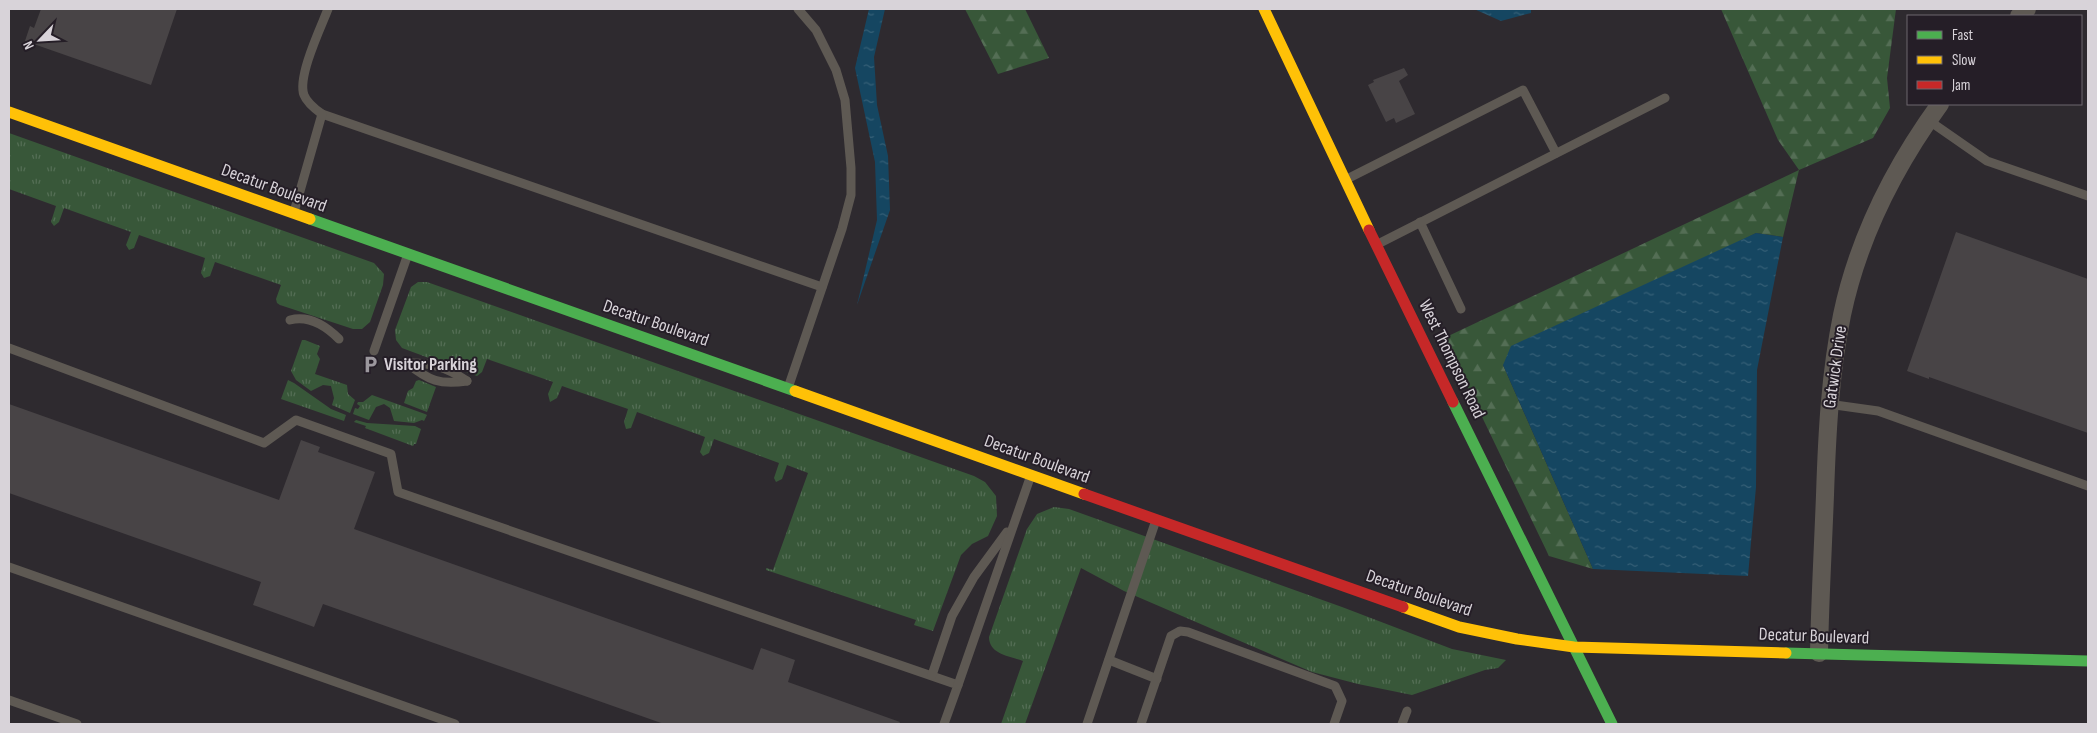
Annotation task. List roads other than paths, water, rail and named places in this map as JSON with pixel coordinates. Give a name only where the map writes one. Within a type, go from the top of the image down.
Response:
[{"type":"street","name":"West Thompson Road","points":[[1264,9],[1376,245],[1612,724]]},
{"type":"street","name":"Gatwick Drive","points":[[1818,653],[1828,404],[1842,314],[1862,247],[1891,182],[1928,120],[1939,105]]},
{"type":"street","name":"Decatur Boulevard","points":[[9,112],[1459,627],[1517,639],[1574,647],[2088,661]]},
{"type":"lane","points":[[328,9],[304,76],[303,92],[313,107],[322,114],[822,287]]},
{"type":"lane","points":[[788,389],[842,229],[851,195],[849,132],[845,100],[836,70],[816,30],[798,9]]},
{"type":"lane","points":[[1345,180],[1523,90],[1556,153]]},
{"type":"lane","points":[[1376,245],[1665,98]]},
{"type":"lane","points":[[294,213],[322,114]]},
{"type":"lane","points":[[1928,120],[1988,161],[2088,196]]},
{"type":"lane","points":[[1420,222],[1461,309]]},
{"type":"lane","points":[[374,351],[408,254]]},
{"type":"lane","points":[[290,320],[300,318],[326,326],[340,339]]},
{"type":"lane","points":[[9,348],[264,443],[296,420],[392,454],[398,492],[958,685]]},
{"type":"lane","points":[[425,362],[451,370],[467,381],[446,384],[421,375],[407,364],[425,362]]},
{"type":"lane","points":[[1828,404],[1878,411],[2088,486]]},
{"type":"lane","points":[[944,724],[1031,475]]},
{"type":"lane","points":[[1087,724],[1156,520]]},
{"type":"lane","points":[[932,675],[952,616],[974,577],[1013,524]]},
{"type":"lane","points":[[9,567],[455,724]]},
{"type":"lane","points":[[1142,724],[1171,636],[1180,630],[1335,686],[1340,693],[1342,701],[1334,724]]},
{"type":"lane","points":[[1109,660],[1157,679]]},
{"type":"lane","points":[[9,700],[77,724]]},
{"type":"lane","points":[[1402,724],[1407,711]]},
{"type":"water","points":[[869,9],[885,9],[874,57],[877,105],[888,156],[890,210],[857,305],[877,220],[875,162],[855,68]]},
{"type":"water","points":[[1474,9],[1531,9],[1531,13],[1501,21]]},
{"type":"water","points":[[1756,233],[1783,237],[1757,370],[1756,487],[1748,576],[1593,569],[1503,365],[1511,346]]},
{"type":"place","name":"Visitor Parking","points":[[370,364]]}]
